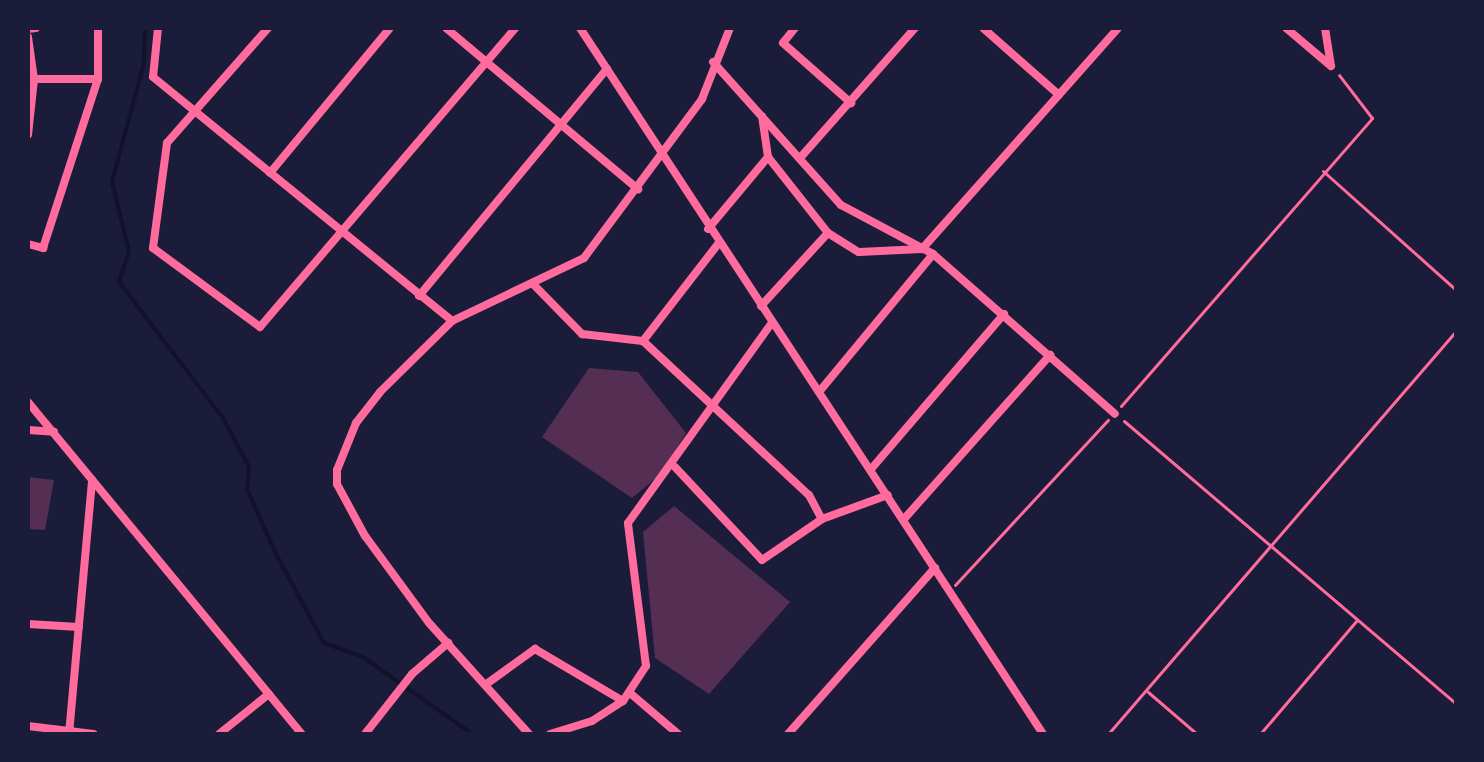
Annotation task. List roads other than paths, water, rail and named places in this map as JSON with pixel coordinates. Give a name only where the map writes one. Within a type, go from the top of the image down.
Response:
[{"type":"street","points":[[28,29],[36,28]]},
{"type":"street","points":[[28,244],[43,248],[98,79],[98,28]]},
{"type":"street","points":[[158,28],[153,77],[452,321]]},
{"type":"street","points":[[268,28],[198,112],[167,143],[153,248],[260,327],[344,235],[515,28]]},
{"type":"street","points":[[270,173],[390,28]]},
{"type":"street","points":[[446,28],[638,189]]},
{"type":"street","points":[[580,28],[708,229],[872,468],[1043,734]]},
{"type":"street","points":[[795,28],[783,43],[851,103]]},
{"type":"street","points":[[800,158],[915,28]]},
{"type":"street","points":[[983,28],[1059,95]]},
{"type":"street","points":[[762,115],[768,157],[828,233],[859,252],[922,249],[1118,28]]},
{"type":"street","points":[[1286,28],[1331,66],[1325,28]]},
{"type":"street","points":[[529,734],[448,643],[365,536],[337,484],[356,423],[452,321],[534,285],[584,258],[702,99],[726,31]]},
{"type":"street","points":[[28,37],[34,79],[28,135]]},
{"type":"street","points":[[713,62],[841,205],[933,254],[1115,414]]},
{"type":"street","points":[[419,296],[607,69]]},
{"type":"street","points":[[34,79],[98,79]]},
{"type":"street","points":[[708,229],[768,157]]},
{"type":"street","points":[[761,306],[828,233]]},
{"type":"street","points":[[643,341],[718,244]]},
{"type":"street","points":[[819,392],[933,254]]},
{"type":"street","points":[[534,285],[582,334],[643,341],[809,495],[822,519]]},
{"type":"street","points":[[872,468],[1004,314]]},
{"type":"street","points":[[550,734],[592,721],[623,701],[646,666],[626,531],[675,467],[771,324]]},
{"type":"street","points":[[904,519],[1050,355]]},
{"type":"street","points":[[28,402],[302,734]]},
{"type":"street","points":[[28,430],[54,432]]},
{"type":"street","points":[[675,467],[762,560],[822,519],[888,495]]},
{"type":"street","points":[[69,731],[92,480]]},
{"type":"street","points":[[788,734],[935,568]]},
{"type":"street","points":[[28,624],[79,627]]},
{"type":"street","points":[[365,734],[412,674],[448,643]]},
{"type":"street","points":[[485,685],[535,649],[623,701]]},
{"type":"street","points":[[630,693],[678,734]]},
{"type":"street","points":[[219,734],[269,694]]},
{"type":"street","points":[[28,726],[94,734]]},
{"type":"waterway","points":[[145,28],[144,63],[112,182],[129,251],[119,282],[223,418],[249,467],[247,489],[276,554],[324,643],[363,657],[472,734]]}]
